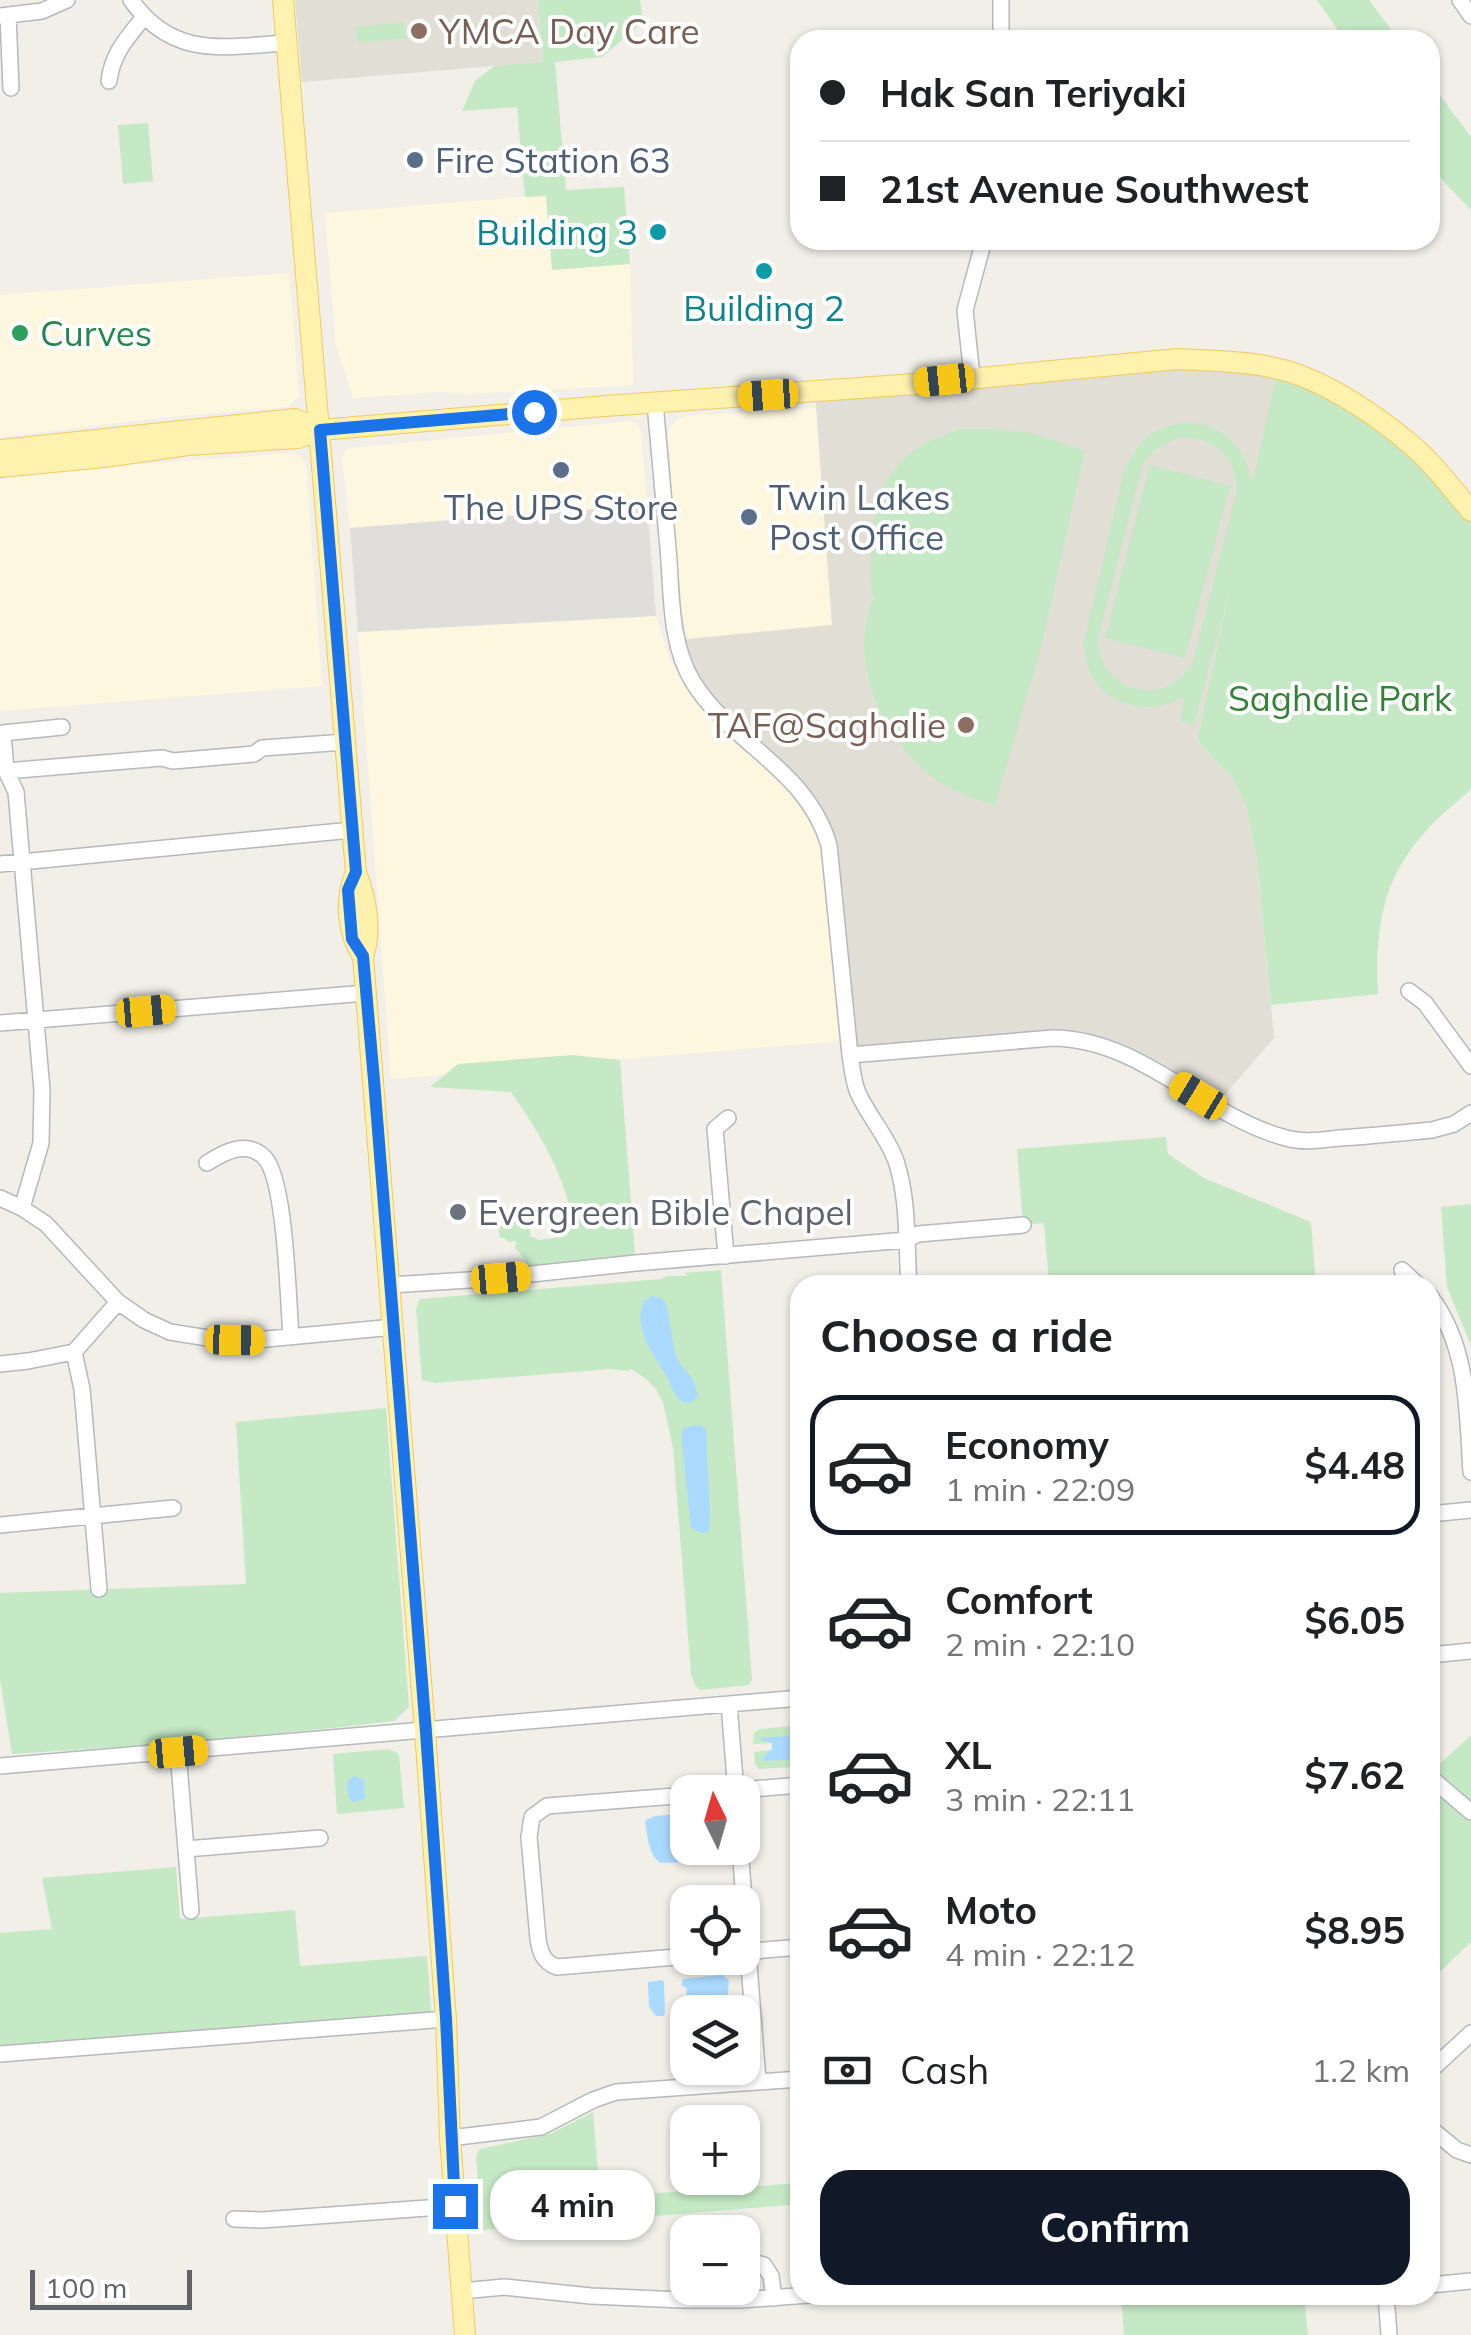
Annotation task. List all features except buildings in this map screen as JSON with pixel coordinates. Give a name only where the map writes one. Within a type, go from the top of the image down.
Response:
[{"type":"main road","points":[[283,0],[352,830],[356,872],[366,909],[368,942],[363,956],[426,1732],[465,2335]]},
{"type":"main road","points":[[0,467],[188,445],[298,438],[320,430],[865,388],[1178,359],[1218,360],[1278,369],[1315,382],[1359,406],[1416,449],[1471,511]]},
{"type":"main road","points":[[0,450],[295,419],[320,430]]},
{"type":"main road","points":[[55,462],[61,455],[92,452],[99,440]]},
{"type":"street","points":[[132,0],[144,18],[174,38],[205,46],[286,43]]},
{"type":"street","points":[[1001,0],[1001,30]]},
{"type":"street","points":[[1460,0],[1471,16]]},
{"type":"street","points":[[10,88],[4,16],[42,11],[61,2]]},
{"type":"street","points":[[109,81],[118,48],[144,18]]},
{"type":"street","points":[[972,377],[965,310],[981,250]]},
{"type":"street","points":[[654,403],[673,608],[682,659],[716,711],[807,798],[830,845],[850,1055],[859,1094],[896,1162],[908,1275]]},
{"type":"street","points":[[22,1208],[41,1144],[42,1090],[16,792],[6,771],[2,733],[62,727]]},
{"type":"street","points":[[6,771],[162,758],[172,762],[254,754],[262,748],[345,742]]},
{"type":"street","points":[[0,864],[352,830]]},
{"type":"street","points":[[1409,991],[1425,1003],[1471,1066]]},
{"type":"street","points":[[0,1023],[366,993]]},
{"type":"street","points":[[850,1055],[1038,1039],[1086,1041],[1139,1061],[1251,1125],[1300,1142],[1432,1130],[1454,1124],[1471,1113]]},
{"type":"street","points":[[726,1256],[716,1129],[728,1118]]},
{"type":"street","points":[[206,1163],[228,1151],[244,1148],[256,1151],[270,1164],[280,1210],[290,1336]]},
{"type":"street","points":[[0,1198],[46,1224],[118,1302],[170,1332],[193,1338],[256,1340],[394,1327]]},
{"type":"street","points":[[390,1285],[906,1240],[918,1234],[1022,1224]]},
{"type":"street","points":[[1402,1270],[1407,1275]]},
{"type":"street","points":[[0,1364],[74,1352],[118,1302]]},
{"type":"street","points":[[1440,1310],[1462,1366],[1469,1406],[1471,1472]]},
{"type":"street","points":[[74,1352],[82,1390],[98,1588]]},
{"type":"street","points":[[0,1524],[173,1508]]},
{"type":"street","points":[[1440,1513],[1471,1510]]},
{"type":"street","points":[[1440,1654],[1471,1651]]},
{"type":"street","points":[[0,1766],[790,1699]]},
{"type":"street","points":[[729,1704],[735,1775]]},
{"type":"street","points":[[178,1752],[191,1911]]},
{"type":"street","points":[[760,1789],[790,1786]]},
{"type":"street","points":[[1440,1786],[1471,1812]]},
{"type":"street","points":[[670,1796],[547,1806],[532,1817],[528,1836],[538,1939],[544,1959],[557,1967],[670,1958]]},
{"type":"street","points":[[186,1849],[320,1838]]},
{"type":"street","points":[[760,1951],[790,1948]]},
{"type":"street","points":[[0,2054],[446,2018]]},
{"type":"street","points":[[1440,2062],[1471,2033]]},
{"type":"street","points":[[760,2082],[790,2080]]},
{"type":"street","points":[[450,2138],[541,2127],[616,2092],[715,2085]]},
{"type":"street","points":[[1440,2136],[1457,2150],[1471,2155]]},
{"type":"street","points":[[234,2219],[455,2206]]},
{"type":"street","points":[[760,2264],[771,2276],[774,2298]]},
{"type":"street","points":[[1440,2284],[1471,2281]]},
{"type":"street","points":[[462,2291],[504,2288],[592,2296],[670,2295]]},
{"type":"street","points":[[760,2296],[790,2297]]},
{"type":"street","points":[[1387,2305],[1389,2335]]},
{"type":"shaded area","name":"YMCA Day Care","points":[[295,0],[538,0],[543,62],[302,82]]},
{"type":"shaded area","points":[[546,195],[552,270],[630,264],[633,385],[353,398],[336,346],[325,213]]},
{"type":"shaded area","points":[[289,273],[299,396],[288,407],[0,437],[0,295]]},
{"type":"shaded area","name":"TAF@Saghalie","points":[[1178,359],[1278,369],[1197,740],[1233,779],[1247,809],[1257,861],[1274,1038],[1216,1105],[1080,1040],[850,1055],[824,827],[716,711],[678,644],[688,639],[832,625],[815,392]]},
{"type":"shaded area","points":[[816,408],[832,625],[688,639],[682,611],[670,427],[684,416]]},
{"type":"shaded area","points":[[631,421],[641,430],[647,505],[350,528],[342,457],[351,448]]},
{"type":"shaded area","points":[[292,453],[306,464],[322,686],[0,711],[0,477]]},
{"type":"shaded area","points":[[647,505],[656,616],[358,632],[350,528]]},
{"type":"shaded area","points":[[656,616],[669,658],[691,696],[794,790],[814,819],[824,852],[839,1041],[391,1079],[358,632]]},
{"type":"green space","points":[[538,0],[640,0],[643,22],[602,57],[555,62],[566,190],[624,187],[630,264],[552,270],[546,196],[525,197],[517,107],[462,111],[475,81],[494,66],[543,62]]},
{"type":"green space","points":[[1317,0],[1369,0],[1392,30],[1338,30]]},
{"type":"green space","points":[[405,22],[407,38],[358,43],[356,27]]},
{"type":"green space","points":[[1440,95],[1471,137],[1471,210],[1440,176]]},
{"type":"green space","points":[[148,123],[153,181],[123,184],[118,125]]},
{"type":"green space","name":"Saghalie Park","points":[[1278,369],[1359,406],[1471,511],[1471,789],[1410,850],[1390,888],[1380,928],[1378,994],[1271,1005],[1257,861],[1247,809],[1233,779],[1197,740],[1230,589],[1194,725],[1180,721],[1185,696],[1147,707],[1111,696],[1092,676],[1083,645],[1124,471],[1144,440],[1170,425],[1203,424],[1218,430],[1240,452],[1252,484]],"holes":[[[1177,438],[1211,444],[1227,458],[1237,490],[1193,662],[1167,686],[1136,689],[1110,672],[1098,638],[1142,466],[1153,451]]]},
{"type":"green space","points":[[959,429],[1032,433],[1085,451],[1043,640],[995,806],[951,789],[908,754],[877,705],[868,678],[865,650],[866,623],[875,596],[871,594],[872,535],[881,496],[889,478],[916,449]]},
{"type":"green space","points":[[1150,465],[1230,486],[1185,658],[1105,638]]},
{"type":"green space","points":[[572,1055],[620,1060],[635,1255],[528,1268],[515,1248],[516,1241],[500,1238],[498,1227],[504,1225],[510,1211],[515,1208],[526,1215],[530,1236],[539,1240],[555,1238],[574,1228],[559,1174],[542,1140],[511,1092],[430,1087],[458,1064]]},
{"type":"green space","points":[[1166,1137],[1168,1154],[1204,1178],[1311,1222],[1315,1275],[1048,1275],[1044,1223],[1023,1225],[1017,1149]]},
{"type":"green space","points":[[1471,1204],[1470,1343],[1447,1287],[1441,1207]]},
{"type":"green space","points":[[721,1270],[752,1679],[749,1685],[700,1690],[691,1674],[673,1448],[663,1402],[656,1389],[631,1369],[435,1383],[422,1380],[416,1309],[420,1299],[661,1279]]},
{"type":"green space","points":[[386,1408],[409,1707],[394,1721],[165,1744],[12,1754],[0,1679],[0,1593],[246,1584],[236,1422]]},
{"type":"green space","points":[[790,1726],[790,1767],[759,1769],[755,1764],[754,1752],[772,1750],[772,1743],[753,1744],[754,1733]]},
{"type":"green space","points":[[1471,1735],[1471,1942],[1440,1971],[1440,1764]]},
{"type":"green space","points":[[387,1749],[399,1755],[404,1808],[337,1814],[333,1754]]},
{"type":"green space","points":[[176,1867],[180,1919],[295,1910],[300,1966],[427,1956],[432,2020],[0,2054],[0,1933],[52,1929],[42,1878]]},
{"type":"green space","points":[[593,2112],[600,2197],[670,2192],[760,2195],[760,2186],[790,2184],[790,2205],[472,2231],[473,2217],[480,2210],[476,2156],[480,2149],[550,2134]]},
{"type":"green space","points":[[1122,2305],[1305,2305],[1308,2335],[1124,2335]]},
{"type":"water","points":[[653,1296],[666,1303],[675,1353],[694,1381],[698,1397],[690,1403],[675,1394],[642,1330],[641,1310],[644,1301]]},
{"type":"water","points":[[700,1425],[706,1429],[710,1518],[709,1531],[704,1534],[691,1528],[681,1434],[685,1427]]},
{"type":"water","points":[[790,1736],[790,1760],[764,1761],[772,1743],[761,1738]]},
{"type":"water","points":[[354,1776],[364,1779],[365,1799],[353,1802],[348,1797],[347,1782]]},
{"type":"water","points":[[670,1815],[670,1863],[661,1863],[651,1851],[645,1823],[655,1816]]},
{"type":"water","points":[[722,1975],[729,1980],[728,1995],[686,1995],[687,1988],[681,1985],[683,1979]]},
{"type":"water","points":[[662,1980],[665,2013],[656,2016],[649,2007],[648,1982]]},
{"type":"place","name":"YMCA Day Care","points":[[419,31]]},
{"type":"place","name":"Fire Station 63","points":[[415,160]]},
{"type":"place","name":"Building 3","points":[[658,232]]},
{"type":"place","name":"Building 2","points":[[764,271]]},
{"type":"place","name":"Curves","points":[[20,333]]},
{"type":"place","name":"The UPS Store","points":[[561,470]]},
{"type":"place","name":"Twin Lakes Post Office","points":[[749,517]]},
{"type":"place","name":"TAF@Saghalie","points":[[966,725]]},
{"type":"place","name":"Evergreen Bible Chapel","points":[[458,1212]]},
{"type":"route","points":[[455,2206],[426,1732],[363,956],[352,939],[348,890],[356,872],[320,430],[534,412]]}]
